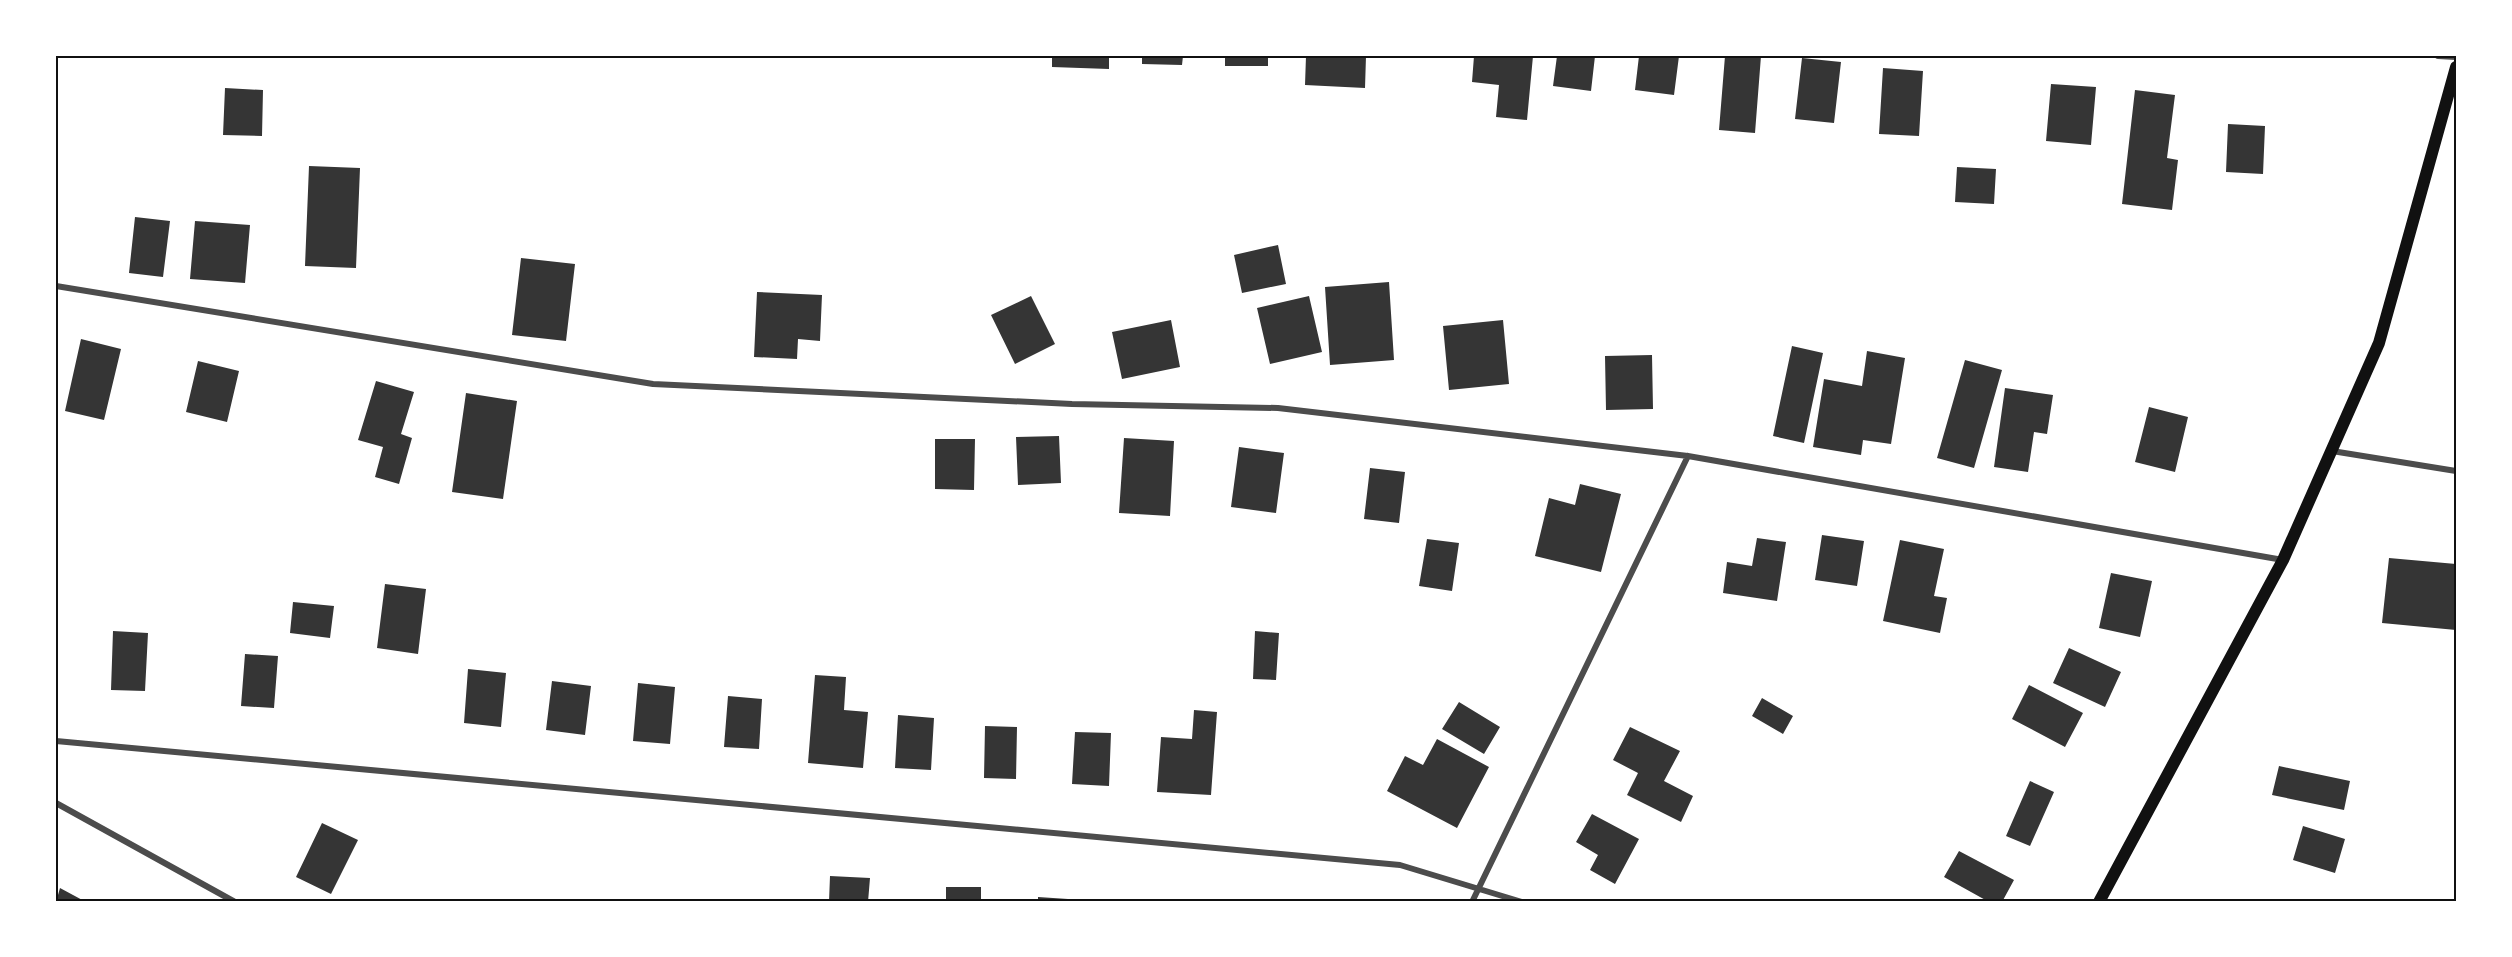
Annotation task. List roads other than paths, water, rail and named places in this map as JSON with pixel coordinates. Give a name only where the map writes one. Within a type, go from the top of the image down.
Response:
[{"type":"main road","points":[[2099,902],[2283,560],[2379,343],[2457,67]]},
{"type":"street","points":[[2438,56],[2457,57]]},
{"type":"street","points":[[56,286],[653,384],[1072,404],[1278,408],[1688,456],[2283,560]]},
{"type":"street","points":[[2331,451],[2457,471]]},
{"type":"street","points":[[1472,902],[1688,456]]},
{"type":"street","points":[[56,741],[1400,865],[1479,886],[1522,902]]},
{"type":"street","points":[[56,803],[235,902]]}]
